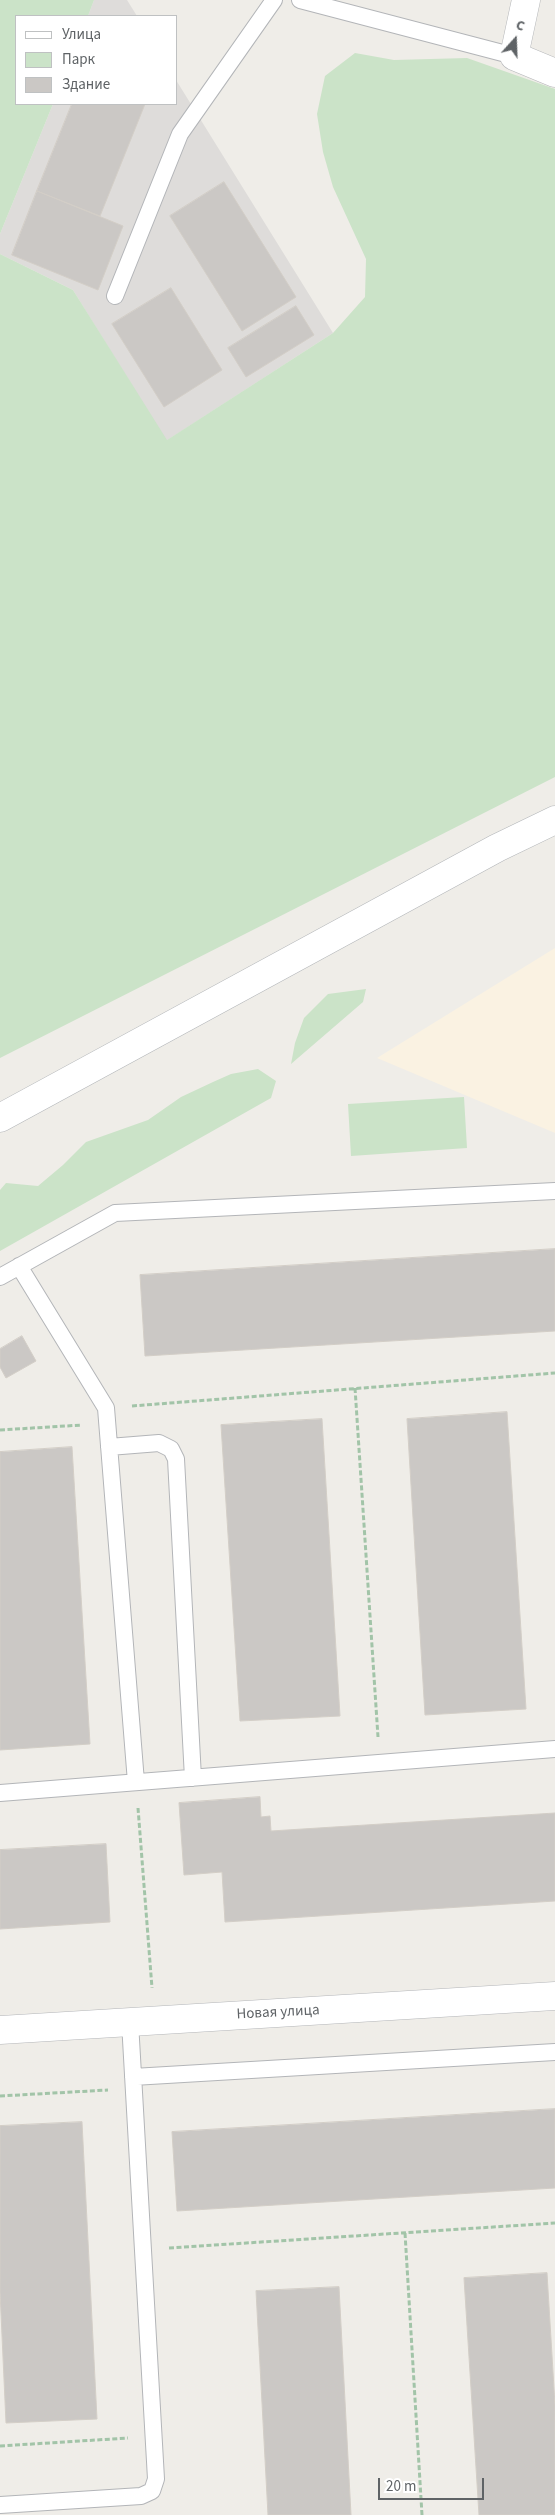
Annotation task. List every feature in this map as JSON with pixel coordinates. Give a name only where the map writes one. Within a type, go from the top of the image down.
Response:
[{"type":"street","points":[[526,0],[514,56],[555,73]]},
{"type":"street","points":[[0,1118],[497,848],[555,820]]},
{"type":"street","name":"Новая улица","points":[[0,2030],[555,1996]]},
{"type":"lane","points":[[115,296],[180,134],[274,0]]},
{"type":"lane","points":[[300,0],[514,56]]},
{"type":"lane","points":[[0,1277],[115,1213],[555,1191]]},
{"type":"lane","points":[[19,1266],[106,1408],[136,1782]]},
{"type":"lane","points":[[109,1446],[159,1443],[171,1449],[176,1459],[193,1778]]},
{"type":"lane","points":[[0,1793],[555,1749]]},
{"type":"lane","points":[[0,2505],[141,2496],[152,2492],[156,2479],[134,2083],[142,2021]]},
{"type":"lane","points":[[134,2083],[555,2052]]},
{"type":"path","points":[[0,1430],[82,1425],[106,1408],[555,1373]]},
{"type":"path","points":[[355,1388],[380,1763]]},
{"type":"path","points":[[136,1782],[142,2021]]},
{"type":"path","points":[[0,2096],[134,2083]]},
{"type":"path","points":[[143,2249],[555,2224]]},
{"type":"path","points":[[405,2233],[422,2515]]},
{"type":"path","points":[[0,2446],[154,2437]]},
{"type":"shaded area","points":[[94,0],[127,0],[136,15],[88,15]]},
{"type":"shaded area","points":[[178,83],[333,333],[166,441],[73,290],[0,254],[0,234],[53,105],[178,105]]},
{"type":"shaded area","points":[[555,948],[555,1133],[377,1058]]},
{"type":"green space","points":[[0,0],[94,0],[88,15],[15,15],[15,105],[53,105],[0,234]]},
{"type":"green space","points":[[355,53],[394,60],[467,58],[555,89],[555,777],[0,1058],[0,254],[73,290],[167,440],[333,333],[365,297],[366,259],[333,187],[323,152],[317,114],[325,76]]},
{"type":"green space","points":[[366,989],[363,1002],[291,1064],[295,1043],[304,1018],[328,994]]},
{"type":"green space","points":[[258,1069],[276,1081],[271,1098],[0,1251],[0,1190],[6,1183],[38,1186],[86,1142],[148,1120],[181,1097],[231,1074]]},
{"type":"green space","points":[[464,1097],[467,1148],[351,1156],[348,1104]]},
{"type":"building","points":[[72,105],[145,105],[100,216],[37,191]]},
{"type":"building","points":[[224,182],[296,297],[242,331],[170,216]]},
{"type":"building","points":[[37,191],[123,226],[98,290],[12,255]]},
{"type":"building","points":[[171,288],[222,370],[164,407],[112,324]]},
{"type":"building","points":[[296,306],[314,335],[246,377],[228,348]]},
{"type":"building","points":[[555,1249],[555,1331],[145,1356],[140,1275]]},
{"type":"building","points":[[22,1336],[36,1361],[6,1378],[0,1367],[0,1349]]},
{"type":"building","points":[[507,1412],[526,1709],[425,1715],[407,1419]]},
{"type":"building","points":[[322,1419],[340,1716],[240,1721],[221,1425]]},
{"type":"building","points":[[72,1447],[90,1744],[0,1750],[0,1452]]},
{"type":"building","points":[[260,1797],[261,1817],[270,1816],[271,1831],[555,1813],[555,1901],[225,1922],[222,1872],[184,1875],[179,1803]]},
{"type":"building","points":[[106,1844],[110,1922],[0,1929],[0,1850]]},
{"type":"building","points":[[555,2109],[555,2188],[177,2211],[172,2132]]},
{"type":"building","points":[[82,2122],[97,2419],[6,2423],[0,2292],[0,2126]]},
{"type":"building","points":[[547,2273],[555,2405],[555,2515],[479,2515],[464,2278]]},
{"type":"building","points":[[339,2287],[351,2515],[268,2515],[256,2291]]}]
